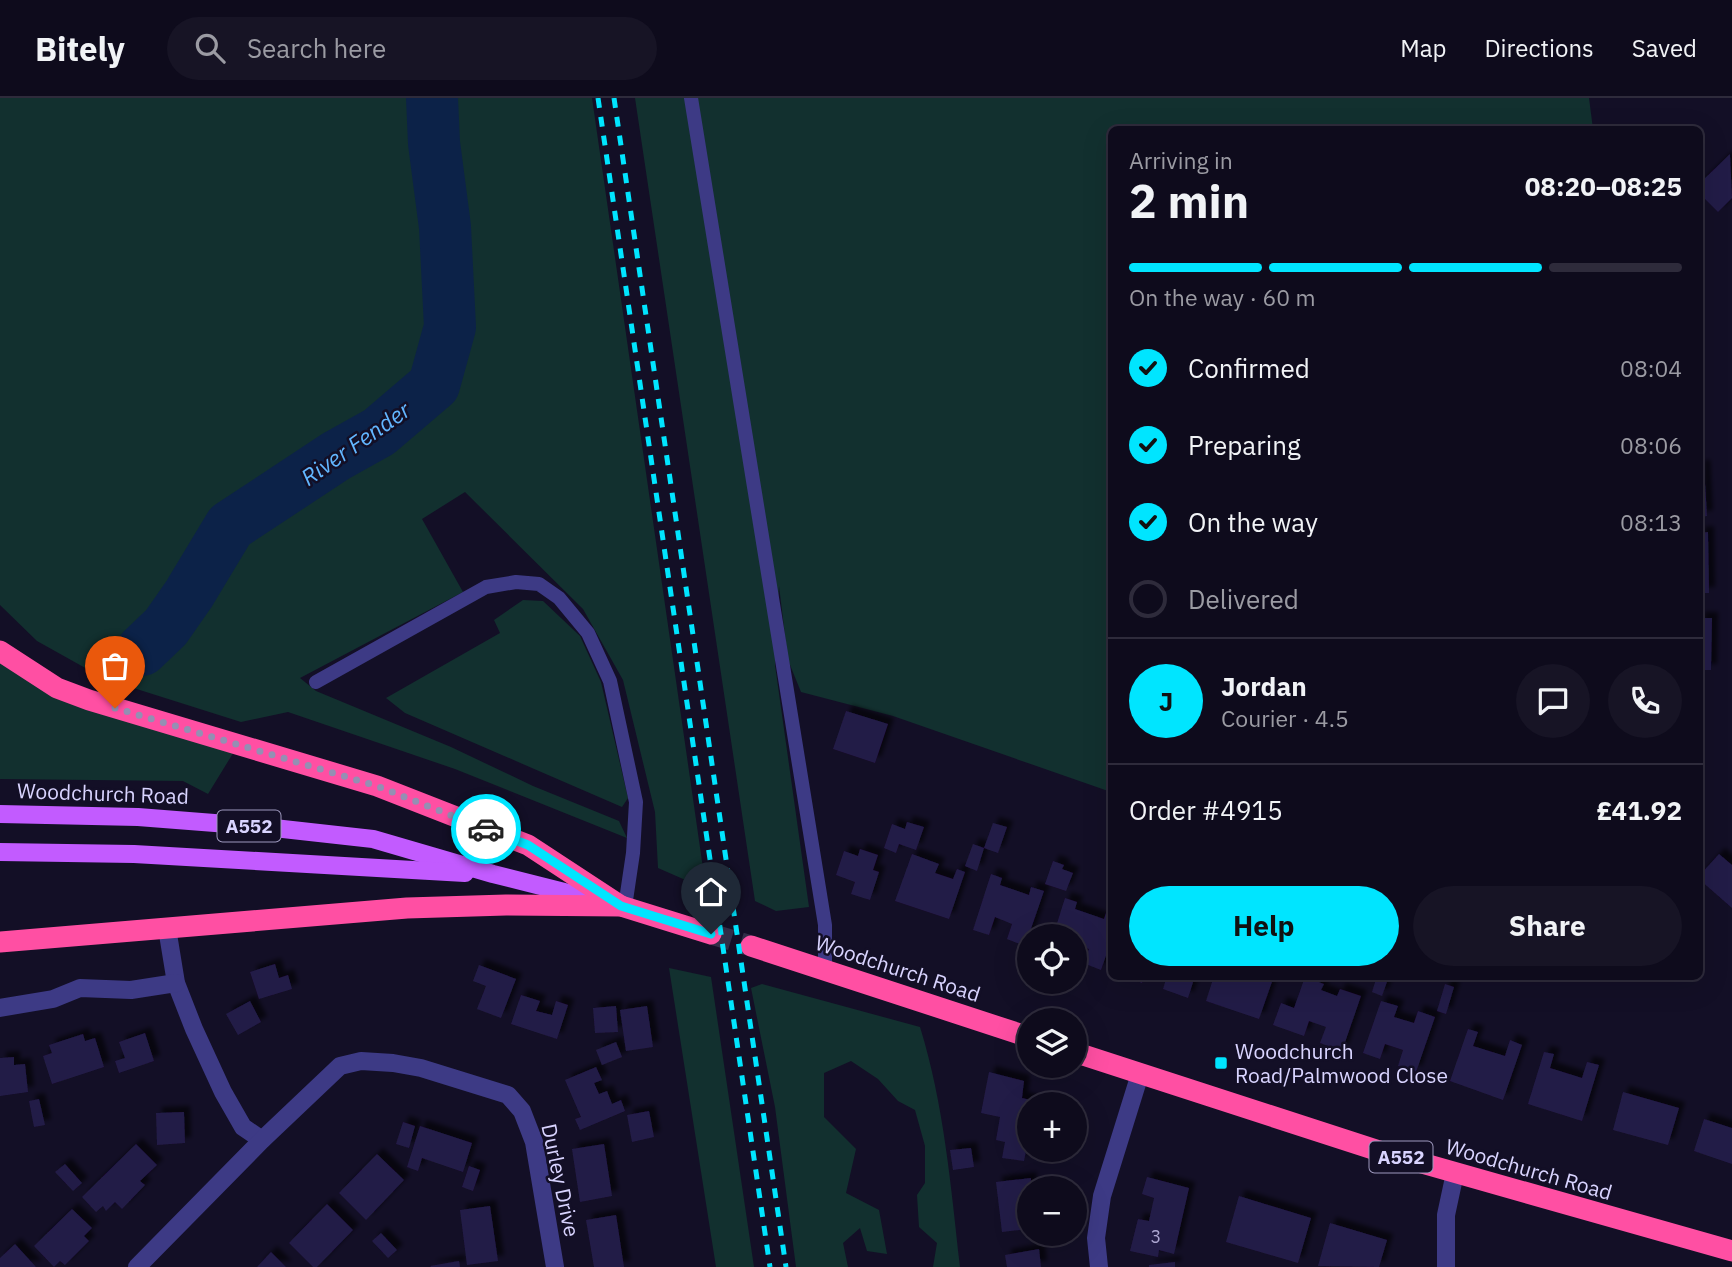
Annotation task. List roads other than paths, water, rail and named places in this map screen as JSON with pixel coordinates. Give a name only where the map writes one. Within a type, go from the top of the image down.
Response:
[{"type":"highway","points":[[0,651],[57,688],[89,700],[377,786],[528,845],[623,907]]},
{"type":"highway","name":"Woodchurch Road","points":[[623,907],[711,934]]},
{"type":"highway","points":[[0,942],[407,908],[623,907]]},
{"type":"highway","name":"Woodchurch Road","points":[[751,946],[1017,1033]]},
{"type":"highway","name":"Woodchurch Road","points":[[1087,1056],[1376,1150],[1732,1251]]},
{"type":"main road","name":"Woodchurch Road","points":[[0,814],[138,817],[373,839],[493,874],[623,907]]},
{"type":"main road","name":"Woodchurch Road","points":[[0,852],[134,854],[493,874]]},
{"type":"street","points":[[167,928],[176,984],[194,1029],[223,1092],[243,1127],[262,1140]]},
{"type":"street","points":[[0,1008],[53,999],[80,989],[131,990],[176,984]]},
{"type":"street","name":"Durley Drive","points":[[137,1267],[262,1140],[340,1066],[361,1061],[421,1068],[508,1096],[522,1111],[534,1142],[555,1267]]},
{"type":"street","points":[[1098,1267],[1096,1238],[1102,1196],[1140,1074]]},
{"type":"street","points":[[1446,1267],[1446,1215],[1455,1173]]},
{"type":"lane","points":[[691,98],[823,911],[825,970]]},
{"type":"lane","points":[[316,682],[486,587],[516,582],[539,584],[559,598],[588,633],[610,681],[634,788],[634,853],[623,907]]},
{"type":"waterway","name":"River Fender","points":[[142,650],[166,627],[230,526],[336,456],[379,432],[434,385],[450,327],[445,227],[434,143],[432,98]]},
{"type":"tunnel","points":[[711,934],[751,946]]},
{"type":"railway","points":[[598,98],[770,1267]]},
{"type":"railway","points":[[614,98],[786,1267]]},
{"type":"place","name":"Woodchurch Road/Palmwood Close","points":[[1221,1063]]}]
